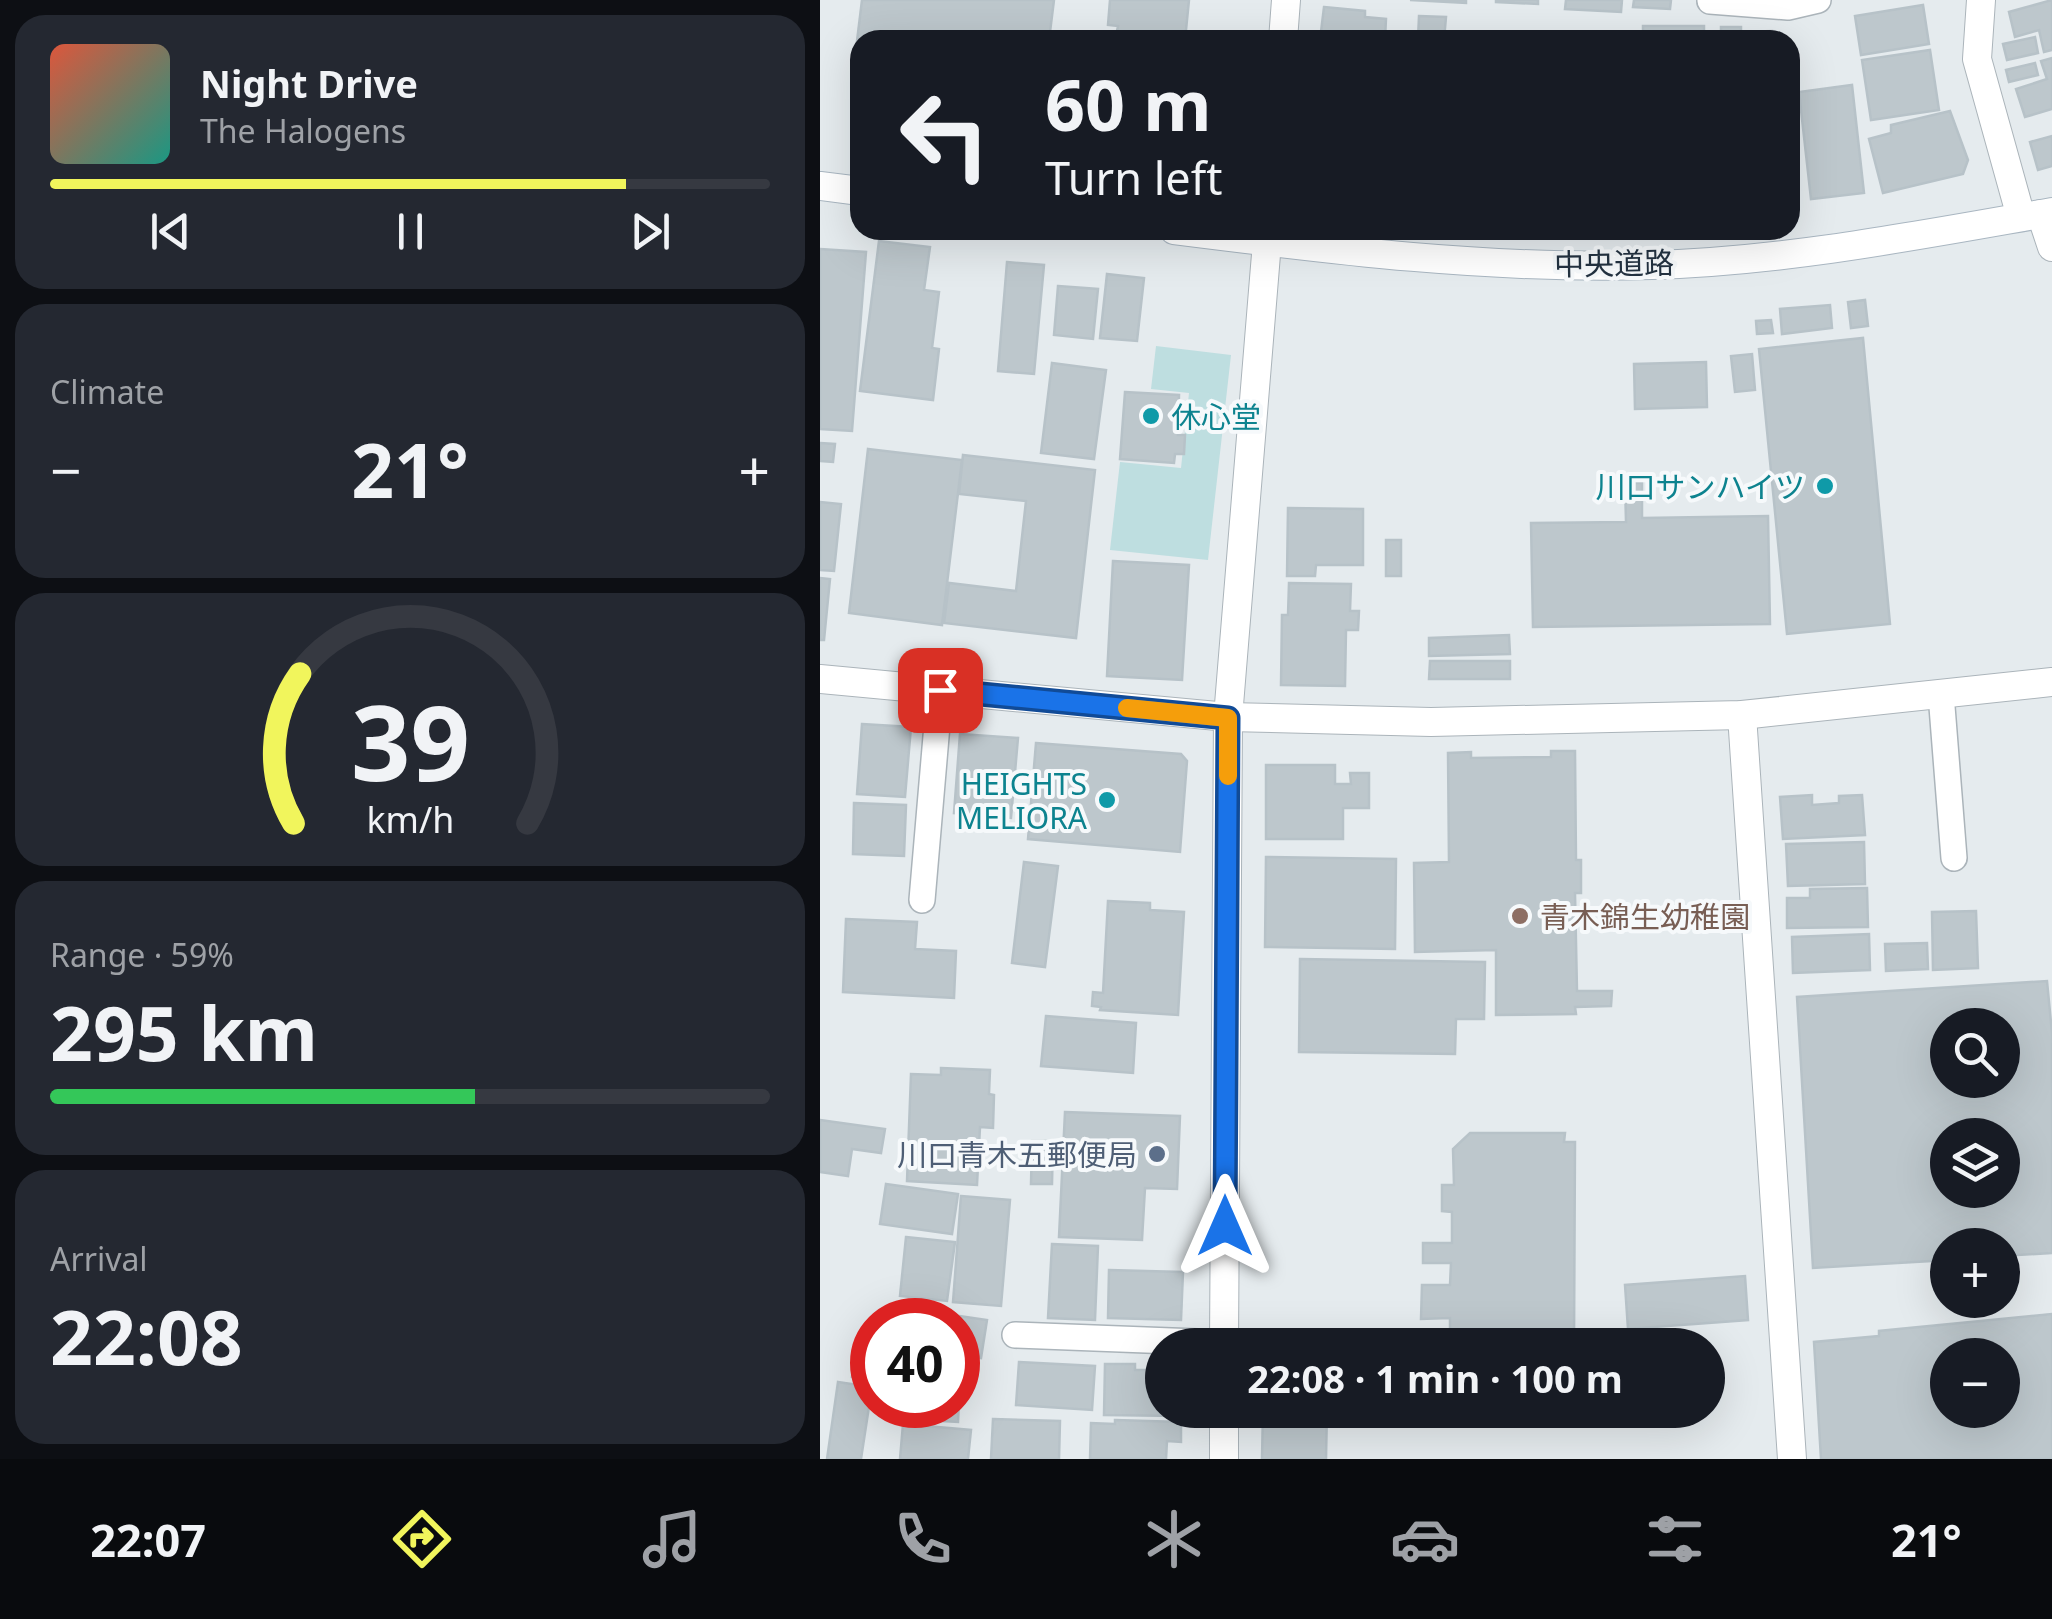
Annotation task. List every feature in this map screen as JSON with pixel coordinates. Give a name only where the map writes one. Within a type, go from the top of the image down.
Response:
[{"type":"street","points":[[1284,30],[1286,0]]},
{"type":"street","points":[[1982,0],[1977,59],[2052,248]]},
{"type":"street","points":[[820,186],[850,190]]},
{"type":"street","name":"中央道路","points":[[1301,240],[1502,264],[1652,265],[1785,256],[2038,214]]},
{"type":"street","points":[[1224,1328],[1228,718],[1268,240]]},
{"type":"street","points":[[820,679],[1228,718],[1431,722],[1742,715],[2052,682]]},
{"type":"street","points":[[1742,715],[1792,1459]]},
{"type":"street","points":[[1224,1428],[1224,1459]]},
{"type":"lane","points":[[1710,1],[1788,7],[1818,0]]},
{"type":"lane","points":[[922,900],[940,690]]},
{"type":"lane","points":[[1941,694],[1954,858]]},
{"type":"lane","points":[[1015,1335],[1145,1341]]},
{"type":"shaded area","points":[[1156,346],[1231,355],[1208,560],[1110,550],[1120,462],[1181,468],[1189,393],[1151,389]]},
{"type":"building","points":[[862,0],[1054,0],[1050,30],[858,30]]},
{"type":"building","points":[[1110,0],[1189,0],[1186,30],[1117,30],[1118,26],[1108,25]]},
{"type":"building","points":[[1410,0],[1466,0],[1466,3]]},
{"type":"building","points":[[1538,0],[1538,4],[1496,2]]},
{"type":"building","points":[[1566,0],[1622,0],[1621,12],[1565,9]]},
{"type":"building","points":[[1634,0],[1671,0],[1670,9],[1633,7]]},
{"type":"building","points":[[2052,0],[2052,50],[2044,52],[2039,30],[2015,37],[2009,12]]},
{"type":"building","points":[[1923,5],[1929,44],[1861,55],[1855,16]]},
{"type":"building","points":[[1324,7],[1365,11],[1365,17],[1386,19],[1385,30],[1321,30]]},
{"type":"building","points":[[1419,16],[1446,17],[1445,30],[1418,30]]},
{"type":"building","points":[[1643,26],[1704,26],[1704,30],[1643,30]]},
{"type":"building","points":[[2035,37],[2038,53],[2007,60],[2003,44]]},
{"type":"building","points":[[1930,50],[1939,110],[1871,120],[1862,60]]},
{"type":"building","points":[[2052,58],[2052,109],[2025,117],[2016,89],[2047,79],[2041,61]]},
{"type":"building","points":[[2035,63],[2038,75],[2009,82],[2006,70]]},
{"type":"building","points":[[1852,85],[1864,193],[1811,199],[1800,92]]},
{"type":"building","points":[[1950,111],[1968,160],[1963,174],[1883,193],[1869,139],[1891,133],[1891,125]]},
{"type":"building","points":[[2052,136],[2052,166],[2038,170],[2030,142]]},
{"type":"building","points":[[879,241],[930,247],[924,290],[939,292],[932,348],[939,349],[933,400],[860,391]]},
{"type":"building","points":[[820,249],[866,252],[852,431],[820,429]]},
{"type":"building","points":[[1007,262],[1044,265],[1034,374],[998,371]]},
{"type":"building","points":[[1107,274],[1144,278],[1137,341],[1100,338]]},
{"type":"building","points":[[1058,286],[1098,289],[1093,339],[1054,335]]},
{"type":"building","points":[[1865,300],[1868,326],[1851,328],[1848,302]]},
{"type":"building","points":[[1830,305],[1832,328],[1782,334],[1780,309]]},
{"type":"building","points":[[1771,320],[1773,333],[1757,334],[1756,321]]},
{"type":"building","name":"川口サンハイツ","points":[[1863,338],[1890,624],[1787,634],[1759,349]]},
{"type":"building","points":[[1752,354],[1755,390],[1735,392],[1731,356]]},
{"type":"building","points":[[1706,362],[1707,407],[1635,409],[1634,364]]},
{"type":"building","points":[[1052,363],[1106,370],[1094,459],[1041,453]]},
{"type":"building","name":"休心堂","points":[[1125,392],[1179,395],[1178,435],[1185,435],[1184,454],[1175,454],[1174,463],[1120,459]]},
{"type":"building","points":[[820,443],[835,444],[833,462],[820,461]]},
{"type":"building","points":[[868,449],[962,460],[942,625],[849,613]]},
{"type":"building","points":[[963,455],[1095,470],[1076,638],[944,623],[949,583],[1016,591],[1026,501],[959,494]]},
{"type":"building","name":"川口サンハイツ","points":[[1625,483],[1642,483],[1642,518],[1768,516],[1770,624],[1533,627],[1531,523],[1626,522]]},
{"type":"building","points":[[820,502],[841,504],[834,571],[820,570]]},
{"type":"building","points":[[1288,508],[1363,509],[1363,565],[1316,565],[1315,576],[1287,576]]},
{"type":"building","points":[[1386,540],[1401,540],[1401,576],[1386,576]]},
{"type":"building","points":[[1113,561],[1189,565],[1182,680],[1107,676]]},
{"type":"building","points":[[820,578],[830,579],[824,640],[820,640]]},
{"type":"building","points":[[1289,583],[1351,584],[1350,611],[1359,611],[1358,630],[1346,630],[1345,686],[1281,685],[1282,615],[1288,615]]},
{"type":"building","points":[[1509,635],[1510,654],[1429,656],[1429,638]]},
{"type":"building","points":[[1430,661],[1510,661],[1510,679],[1429,679]]},
{"type":"building","points":[[862,724],[911,727],[905,797],[857,794]]},
{"type":"building","points":[[960,734],[1018,738],[1011,818],[954,813]]},
{"type":"building","name":"HEIGHTS MELIORA","points":[[1036,743],[1181,754],[1187,761],[1180,852],[1028,839]]},
{"type":"building","points":[[1551,751],[1575,751],[1576,860],[1581,860],[1581,893],[1575,893],[1577,991],[1612,991],[1611,1006],[1575,1007],[1576,1014],[1496,1015],[1496,950],[1415,952],[1414,863],[1449,862],[1448,753],[1471,752],[1471,758],[1551,757]]},
{"type":"building","points":[[1266,765],[1335,765],[1335,784],[1351,784],[1350,773],[1369,773],[1369,808],[1343,808],[1343,839],[1266,839]]},
{"type":"building","points":[[1812,795],[1812,805],[1839,803],[1839,796],[1862,795],[1865,835],[1783,839],[1780,797]]},
{"type":"building","points":[[854,803],[906,805],[904,856],[853,854]]},
{"type":"building","points":[[1864,842],[1865,884],[1788,886],[1786,844]]},
{"type":"building","points":[[1266,857],[1396,859],[1395,949],[1265,947]]},
{"type":"building","points":[[1024,862],[1058,866],[1045,967],[1012,963]]},
{"type":"building","points":[[1867,888],[1868,927],[1787,928],[1787,898],[1810,898],[1810,889]]},
{"type":"building","points":[[1108,901],[1150,903],[1150,910],[1184,912],[1178,1015],[1100,1010],[1101,1007],[1092,1006],[1093,992],[1103,993]]},
{"type":"building","points":[[1976,911],[1978,968],[1933,970],[1932,912]]},
{"type":"building","points":[[846,919],[917,922],[915,949],[956,951],[954,998],[843,992]]},
{"type":"building","points":[[1869,934],[1870,970],[1793,973],[1792,937]]},
{"type":"building","points":[[1927,943],[1928,969],[1886,971],[1885,944]]},
{"type":"building","points":[[1300,959],[1485,962],[1484,1019],[1456,1019],[1455,1054],[1299,1052]]},
{"type":"building","points":[[2047,981],[2052,1033],[2052,1253],[2020,1255],[2020,1228],[1930,1228],[1930,1261],[1813,1268],[1797,997]]},
{"type":"building","points":[[1046,1016],[1136,1023],[1133,1073],[1041,1066]]},
{"type":"building","points":[[941,1068],[990,1070],[993,1128],[980,1127],[977,1185],[907,1181],[911,1074],[941,1075]]},
{"type":"building","points":[[1065,1112],[1180,1116],[1177,1189],[1145,1188],[1142,1240],[1059,1237]]},
{"type":"building","points":[[820,1120],[885,1129],[881,1153],[852,1149],[848,1176],[820,1172]]},
{"type":"building","points":[[1470,1133],[1565,1133],[1564,1142],[1575,1142],[1574,1328],[1450,1328],[1450,1318],[1421,1319],[1422,1285],[1450,1285],[1451,1263],[1423,1263],[1423,1243],[1452,1243],[1452,1212],[1442,1211],[1442,1185],[1454,1185],[1453,1149]]},
{"type":"building","points":[[1032,1141],[1053,1141],[1052,1184],[1031,1184]]},
{"type":"building","points":[[886,1184],[958,1194],[952,1234],[880,1224]]},
{"type":"building","points":[[961,1196],[1010,1200],[1001,1306],[980,1304],[980,1298],[953,1298]]},
{"type":"building","points":[[906,1237],[955,1242],[947,1298],[900,1296]]},
{"type":"building","points":[[1052,1244],[1098,1246],[1095,1320],[1048,1318]]},
{"type":"building","points":[[1109,1270],[1183,1272],[1181,1320],[1108,1318]]},
{"type":"building","points":[[1745,1276],[1748,1320],[1628,1328],[1625,1285]]},
{"type":"building","points":[[2052,1314],[2052,1459],[1821,1459],[1814,1342],[1879,1336],[1879,1331]]},
{"type":"building","points":[[980,1319],[987,1320],[980,1358]]},
{"type":"building","points":[[1019,1362],[1095,1366],[1092,1410],[1016,1405]]},
{"type":"building","points":[[1105,1364],[1135,1364],[1135,1370],[1145,1370],[1145,1416],[1104,1415]]},
{"type":"building","points":[[838,1382],[850,1384],[850,1428],[866,1428],[861,1459],[827,1459]]},
{"type":"building","points":[[993,1419],[1060,1421],[1059,1459],[991,1459]]},
{"type":"building","points":[[1115,1420],[1145,1421],[1145,1428],[1181,1428],[1181,1442],[1167,1441],[1166,1459],[1090,1459],[1091,1423],[1115,1424]]},
{"type":"building","points":[[903,1428],[971,1430],[968,1459],[900,1459]]},
{"type":"building","points":[[1263,1428],[1327,1428],[1326,1459],[1262,1459]]},
{"type":"slow traffic","points":[[1127,708],[1228,718],[1228,776]]},
{"type":"place","name":"休心堂","points":[[1151,416]]},
{"type":"place","name":"川口サンハイツ","points":[[1825,486]]},
{"type":"place","name":"HEIGHTS MELIORA","points":[[1107,800]]},
{"type":"place","name":"青木錦生幼稚園","points":[[1520,916]]},
{"type":"place","name":"川口青木五郵便局","points":[[1157,1154]]},
{"type":"route","points":[[940,690],[1228,718],[1225,1226]]}]
